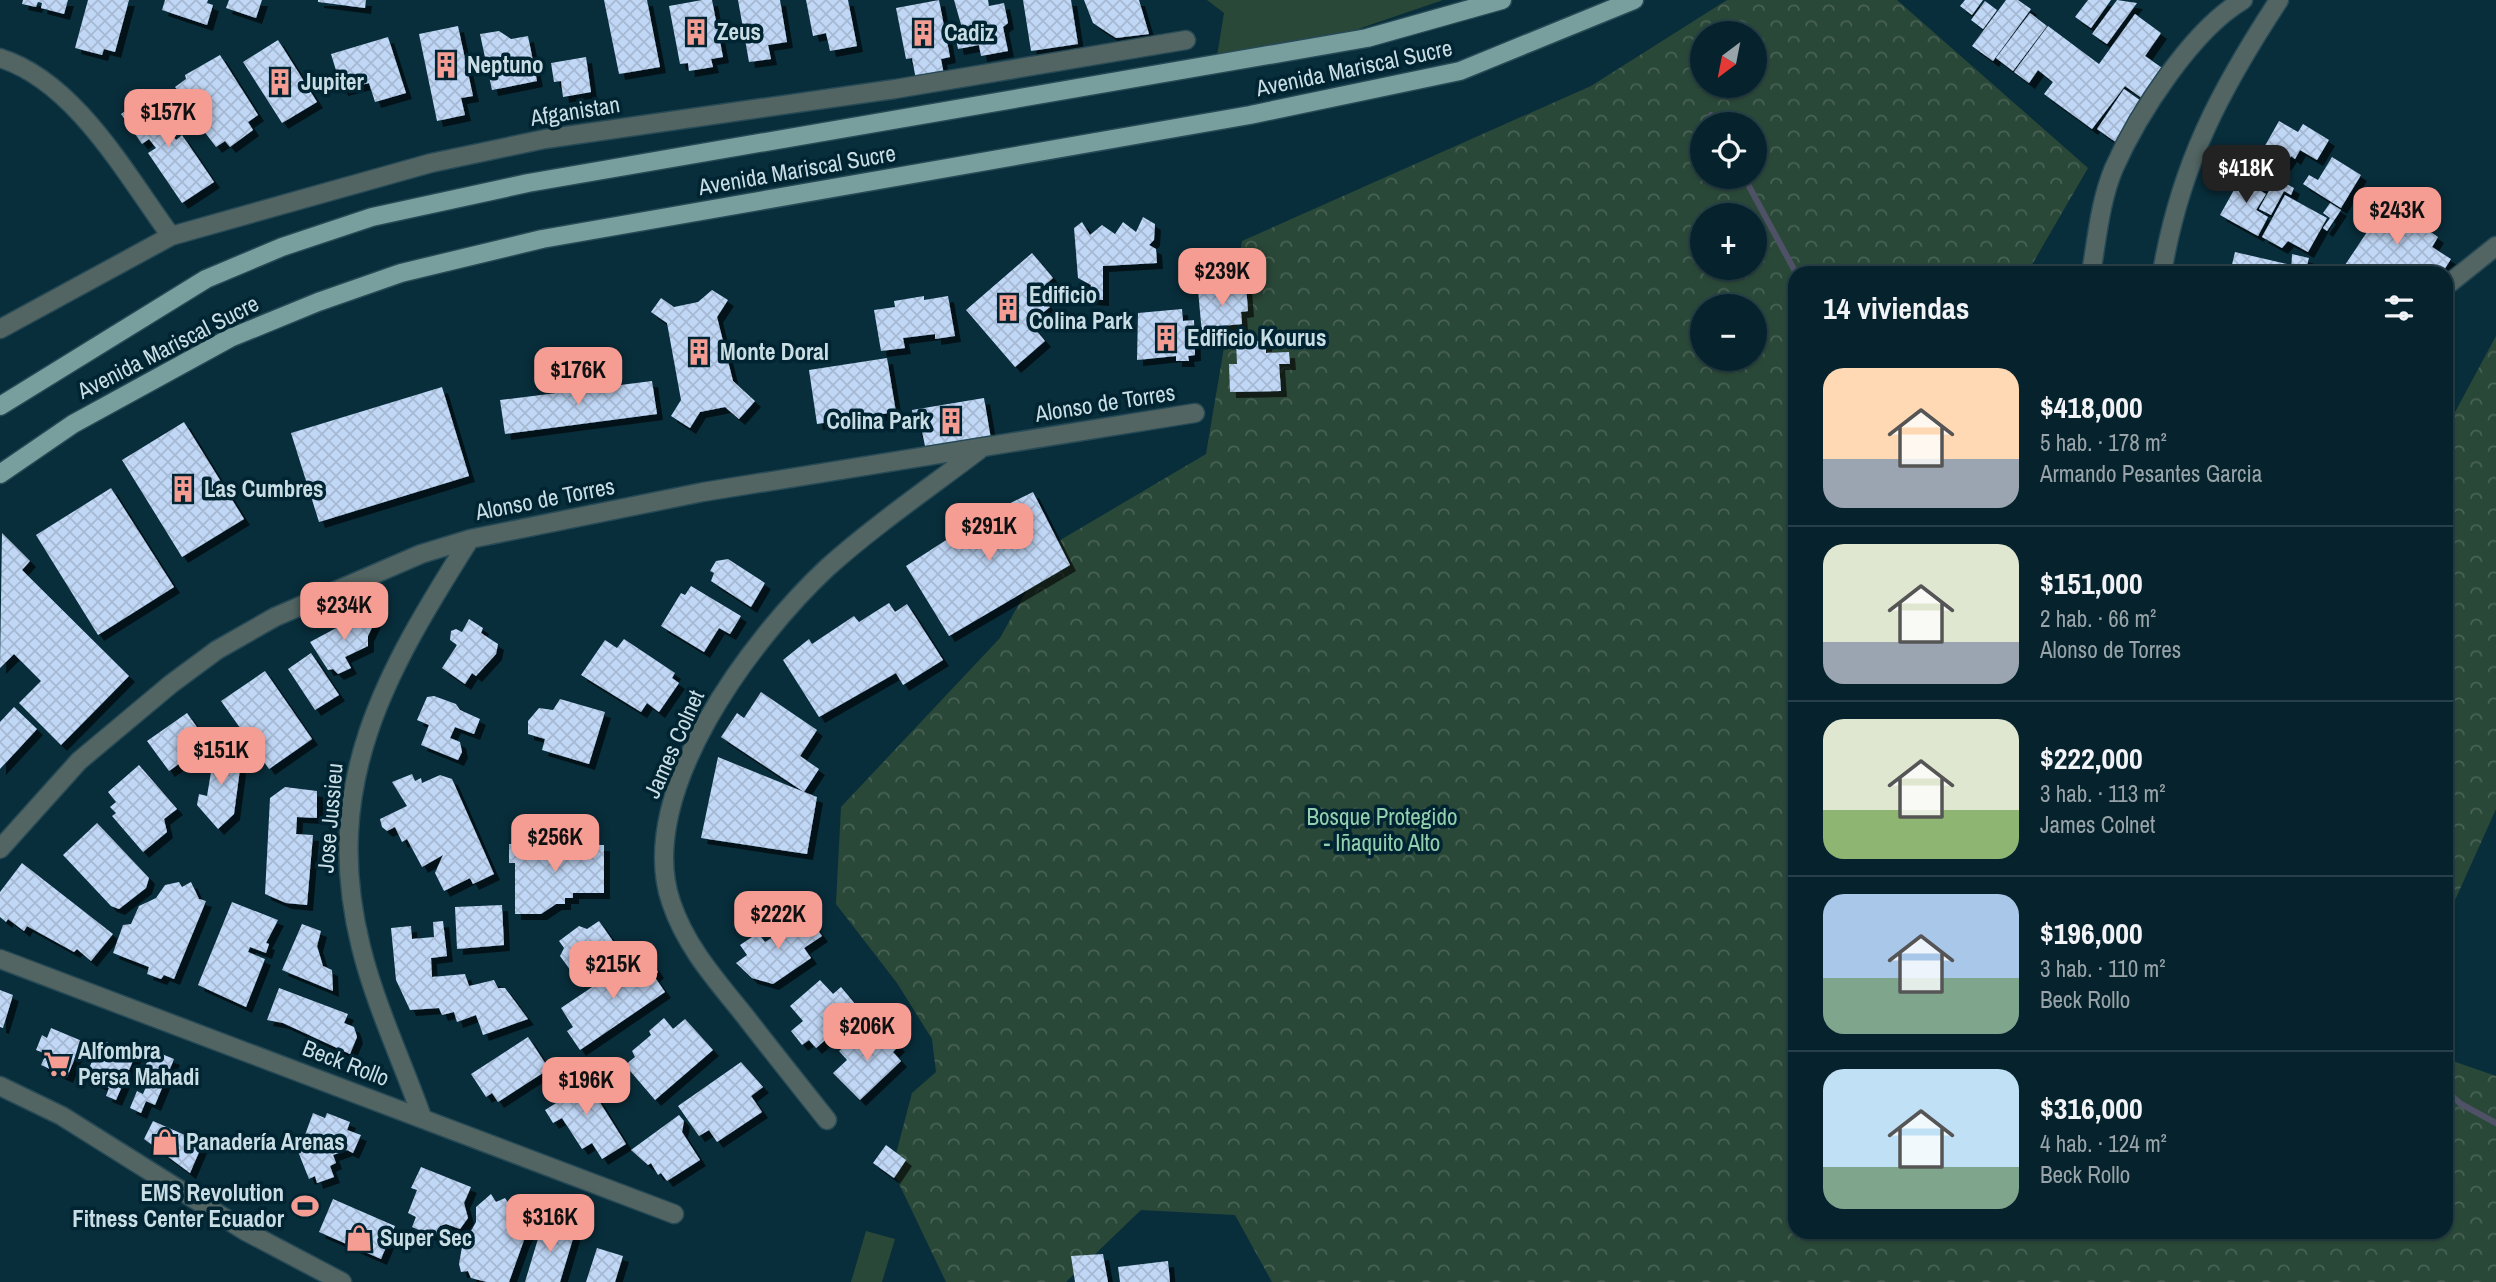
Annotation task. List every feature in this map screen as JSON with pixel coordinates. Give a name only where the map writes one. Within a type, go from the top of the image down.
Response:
[{"type":"main road","name":"Avenida Mariscal Sucre","points":[[0,406],[206,279],[282,247],[372,217],[528,183],[1367,38],[1502,0]]},
{"type":"main road","name":"Avenida Mariscal Sucre","points":[[0,474],[73,424],[230,338],[318,302],[401,273],[542,239],[1250,115],[1460,71],[1634,0]]},
{"type":"street","points":[[2092,266],[2113,170],[2148,106],[2201,35],[2243,0]]},
{"type":"street","points":[[2164,266],[2181,190],[2200,134],[2244,54],[2279,0]]},
{"type":"street","name":"Afganistan","points":[[0,329],[171,236],[418,166],[545,139],[895,89],[1186,40]]},
{"type":"street","points":[[0,58],[38,76],[78,110],[171,236]]},
{"type":"street","points":[[2453,280],[2496,246]]},
{"type":"street","name":"Alonso de Torres","points":[[0,849],[79,761],[122,723],[217,650],[265,622],[421,554],[470,539],[704,492],[1195,413]]},
{"type":"street","name":"James Colnet","points":[[827,1120],[692,950],[670,900],[665,876],[669,807],[682,773],[720,698],[760,640],[829,567],[981,447]]},
{"type":"street","name":"Jose Jussieu","points":[[422,1117],[361,949],[348,871],[349,824],[357,764],[388,679],[427,607],[470,539]]},
{"type":"street","name":"Beck Rollo","points":[[0,959],[674,1214]]},
{"type":"street","points":[[0,1086],[62,1116],[247,1232],[342,1282]]},
{"type":"green space","points":[[1207,0],[1443,0],[1288,53],[1216,62],[1224,13]]},
{"type":"green space","name":"Bosque Protegido - Iñaquito Alto","points":[[1727,0],[1897,0],[2088,168],[2031,266],[1788,266],[1788,1239],[2453,1239],[2453,1061],[2496,1076],[2496,1282],[1272,1282],[1235,1215],[1141,1210],[1066,1282],[946,1282],[892,1169],[912,1093],[936,1072],[932,1039],[897,983],[836,904],[841,807],[1000,638],[1052,545],[1206,454],[1242,241],[1591,86],[1690,23],[1690,98],[1768,98],[1768,21],[1694,21]]},
{"type":"green space","points":[[2496,336],[2496,809],[2453,905],[2453,416]]},
{"type":"green space","points":[[866,1231],[895,1239],[882,1282],[851,1282]]},
{"type":"building","points":[[23,0],[68,0],[64,14],[41,8],[42,3],[38,2],[36,7],[22,4]]},
{"type":"building","points":[[88,0],[129,0],[115,52],[104,49],[102,55],[75,48]]},
{"type":"building","points":[[165,0],[208,0],[207,3],[213,5],[207,25],[162,10]]},
{"type":"building","points":[[229,0],[262,0],[256,18],[226,8]]},
{"type":"building","points":[[318,0],[366,0],[365,8]]},
{"type":"building","points":[[604,0],[647,0],[660,67],[619,74]]},
{"type":"building","name":"Zeus","points":[[712,0],[723,57],[711,59],[713,67],[689,71],[688,63],[680,64],[669,6]]},
{"type":"building","points":[[738,0],[780,0],[787,42],[768,45],[771,59],[749,62]]},
{"type":"building","points":[[806,0],[848,0],[857,46],[830,51],[826,33],[813,36]]},
{"type":"building","name":"Cadiz","points":[[939,0],[950,57],[941,59],[944,75],[916,80],[912,58],[906,59],[896,8]]},
{"type":"building","points":[[954,0],[988,0],[989,6],[1004,3],[1008,23],[1003,27],[1008,51],[981,56],[979,45],[958,49],[954,30],[962,28]]},
{"type":"building","points":[[1023,0],[1071,0],[1078,44],[1031,51]]},
{"type":"building","points":[[1084,0],[1139,0],[1149,34],[1116,38],[1093,23]]},
{"type":"building","points":[[1965,0],[1983,0],[1972,15],[1960,6]]},
{"type":"building","points":[[2006,0],[2018,0],[2031,9],[1993,61],[1972,46]]},
{"type":"building","points":[[2088,0],[2111,0],[2091,28],[2075,17]]},
{"type":"building","points":[[2117,0],[2137,3],[2107,44],[2092,34]]},
{"type":"building","points":[[1985,1],[1997,10],[1983,29],[1971,20]]},
{"type":"building","points":[[2030,13],[2047,26],[2013,71],[1996,58]]},
{"type":"building","points":[[2135,14],[2161,33],[2145,56],[2168,72],[2146,101],[2125,86],[2092,129],[2044,94],[2053,82],[2038,70],[2029,83],[2014,72],[2048,26],[2099,64]]},
{"type":"building","name":"Neptuno","points":[[458,26],[473,96],[461,98],[465,115],[437,121],[419,34]]},
{"type":"building","points":[[499,31],[511,39],[528,36],[537,81],[492,90],[480,34]]},
{"type":"building","points":[[388,37],[406,93],[375,102],[369,83],[342,90],[331,54]]},
{"type":"building","name":"Jupiter","points":[[278,40],[317,102],[282,123],[243,62]]},
{"type":"building","points":[[220,55],[258,115],[248,122],[253,130],[230,147],[225,141],[216,147],[175,93],[178,91],[175,87],[186,79],[185,75]]},
{"type":"building","points":[[586,57],[591,92],[563,97],[561,81],[554,82],[551,63]]},
{"type":"building","points":[[2124,89],[2147,105],[2120,145],[2097,129]]},
{"type":"building","points":[[152,93],[170,119],[164,123],[176,140],[182,135],[214,182],[182,203],[148,153],[156,148],[149,139],[142,144],[121,114]]},
{"type":"building","points":[[2279,121],[2298,132],[2303,124],[2329,140],[2317,160],[2300,150],[2295,159],[2291,156],[2285,165],[2262,151]]},
{"type":"building","points":[[2332,157],[2361,175],[2341,208],[2303,184],[2309,175],[2318,180]]},
{"type":"building","points":[[2244,172],[2263,183],[2259,190],[2266,194],[2256,210],[2268,217],[2258,236],[2220,215]]},
{"type":"building","points":[[2276,178],[2294,188],[2291,195],[2284,191],[2271,215],[2259,209]]},
{"type":"building","points":[[2285,195],[2327,218],[2308,252],[2288,241],[2282,248],[2262,237]]},
{"type":"building","points":[[2387,202],[2438,237],[2432,247],[2451,259],[2446,266],[2345,265]]},
{"type":"building","points":[[2330,203],[2341,210],[2327,231],[2323,228],[2330,218],[2323,213]]},
{"type":"building","points":[[1143,217],[1155,224],[1154,240],[1149,245],[1156,249],[1157,263],[1103,266],[1103,300],[1089,299],[1091,285],[1078,278],[1074,228],[1082,222],[1090,235],[1102,225],[1115,234],[1123,222],[1136,232]]},
{"type":"building","points":[[2235,252],[2291,265],[2291,266],[2232,266]]},
{"type":"building","name":"Edificio Colina Park","points":[[1032,253],[1053,278],[1037,292],[1050,307],[1030,323],[1045,341],[1015,367],[966,310]]},
{"type":"building","points":[[2292,254],[2309,258],[2307,266],[2291,266]]},
{"type":"building","points":[[1246,286],[1248,311],[1241,312],[1242,324],[1221,326],[1221,332],[1202,334],[1198,290]]},
{"type":"building","name":"Monte Doral","points":[[712,290],[728,300],[717,317],[733,381],[755,401],[739,419],[725,407],[700,412],[690,428],[671,416],[681,400],[667,323],[651,312],[661,298],[674,307],[698,302]]},
{"type":"building","points":[[924,296],[924,300],[948,296],[955,336],[935,339],[935,334],[903,338],[905,348],[881,351],[874,310],[895,307],[894,301]]},
{"type":"building","name":"Edificio Kourus","points":[[1182,309],[1183,321],[1194,320],[1195,355],[1188,356],[1189,361],[1176,361],[1176,356],[1137,360],[1138,313]]},
{"type":"building","points":[[1236,341],[1266,341],[1266,353],[1289,352],[1290,364],[1279,364],[1281,391],[1230,392],[1229,364],[1237,364]]},
{"type":"building","points":[[887,358],[896,412],[817,424],[809,370]]},
{"type":"building","points":[[652,381],[657,414],[505,434],[500,400]]},
{"type":"building","points":[[442,387],[469,476],[319,522],[291,433]]},
{"type":"building","name":"Colina Park","points":[[984,398],[992,445],[927,456],[922,431],[916,432],[912,410]]},
{"type":"building","name":"Las Cumbres","points":[[184,422],[244,519],[182,557],[122,460]]},
{"type":"building","points":[[111,488],[174,587],[98,635],[36,535]]},
{"type":"building","points":[[1033,492],[1070,565],[949,636],[906,566],[980,518]]},
{"type":"building","points":[[2,533],[30,561],[22,570],[129,676],[61,745],[19,703],[41,681],[14,654],[0,668]]},
{"type":"building","points":[[728,559],[765,583],[751,607],[711,581],[714,573],[710,571],[716,561]]},
{"type":"building","points":[[691,586],[741,616],[730,634],[719,628],[704,652],[661,626],[681,593],[685,595]]},
{"type":"building","points":[[889,603],[895,612],[907,604],[943,660],[903,685],[896,673],[819,717],[783,660],[809,639],[812,644],[854,616],[859,622]]},
{"type":"building","points":[[370,610],[376,619],[368,636],[368,646],[345,657],[351,668],[338,674],[333,669],[328,670],[310,642]]},
{"type":"building","points":[[469,619],[483,628],[481,633],[498,644],[496,654],[476,676],[472,673],[465,684],[442,668],[457,645],[450,640],[451,631],[456,629],[462,632]]},
{"type":"building","points":[[624,639],[675,673],[672,678],[679,683],[659,712],[647,703],[641,712],[581,675],[605,640],[617,648]]},
{"type":"building","points":[[311,653],[339,695],[315,710],[288,669]]},
{"type":"building","points":[[265,671],[312,739],[269,769],[221,701]]},
{"type":"building","points":[[761,692],[817,730],[800,756],[819,769],[804,792],[721,737],[737,713],[744,718]]},
{"type":"building","points":[[434,696],[456,704],[460,710],[480,719],[474,734],[455,727],[450,738],[460,742],[462,752],[458,760],[421,745],[429,725],[417,720],[427,697]]},
{"type":"building","points":[[560,699],[605,712],[589,764],[542,750],[545,739],[528,734],[528,721],[539,708],[553,710]]},
{"type":"building","points":[[14,707],[37,729],[0,769],[0,722]]},
{"type":"building","points":[[187,713],[208,743],[169,771],[147,741]]},
{"type":"building","points":[[229,746],[240,769],[234,814],[218,829],[197,805],[199,794],[207,796],[211,772],[203,764],[205,757]]},
{"type":"building","points":[[718,757],[817,797],[807,854],[701,838]]},
{"type":"building","points":[[139,765],[177,809],[164,819],[167,832],[143,852],[112,816],[116,813],[110,807],[116,802],[108,792]]},
{"type":"building","points":[[412,774],[415,781],[421,778],[422,783],[440,775],[452,779],[494,874],[473,884],[470,878],[444,891],[435,873],[443,855],[422,867],[407,839],[402,842],[395,827],[387,831],[382,827],[380,819],[407,806],[392,782]]},
{"type":"building","points":[[285,787],[317,791],[317,818],[297,817],[296,834],[313,835],[307,905],[286,903],[265,894],[270,798]]},
{"type":"building","points":[[97,823],[149,878],[146,888],[119,909],[111,906],[63,855]]},
{"type":"building","points":[[509,844],[604,845],[604,893],[573,893],[573,898],[565,898],[565,904],[556,904],[541,914],[515,914],[515,863],[509,863]]},
{"type":"building","points":[[22,863],[113,934],[91,961],[77,949],[74,952],[27,926],[24,931],[8,919],[6,922],[0,917],[0,892]]},
{"type":"building","points":[[179,882],[182,887],[191,882],[199,899],[206,901],[174,979],[164,975],[161,979],[147,974],[149,967],[113,953],[123,925],[131,924],[139,906],[156,898],[165,885]]},
{"type":"building","points":[[232,902],[278,920],[266,943],[269,944],[266,953],[250,947],[248,952],[265,959],[246,1007],[198,985]]},
{"type":"building","points":[[502,905],[504,945],[457,949],[455,907]]},
{"type":"building","points":[[787,918],[794,929],[809,918],[822,936],[804,948],[811,958],[773,984],[752,978],[736,963],[747,955],[740,945],[758,933],[765,942],[776,935],[772,928]]},
{"type":"building","points":[[443,921],[447,956],[431,958],[432,977],[465,974],[469,986],[494,980],[498,988],[505,988],[528,1019],[483,1035],[476,1015],[457,1022],[454,1012],[442,1015],[439,1008],[410,1010],[396,980],[391,928],[411,926],[412,939],[434,937],[433,922]]},
{"type":"building","points":[[599,921],[621,953],[579,982],[560,956],[564,948],[559,941],[579,926],[587,929]]},
{"type":"building","points":[[302,924],[321,931],[317,946],[323,966],[332,970],[333,991],[282,970]]},
{"type":"building","points":[[644,952],[658,972],[654,976],[665,992],[580,1050],[567,1031],[573,1027],[561,1008]]},
{"type":"building","points":[[820,980],[833,994],[841,987],[860,1010],[816,1048],[809,1040],[802,1045],[791,1031],[803,1021],[790,1006]]},
{"type":"building","points":[[279,988],[348,1014],[344,1023],[354,1027],[357,1037],[350,1054],[283,1023],[267,1020]]},
{"type":"building","points":[[0,990],[13,995],[3,1028],[0,1027]]},
{"type":"building","points":[[664,1018],[673,1029],[685,1019],[713,1050],[655,1100],[625,1065],[635,1057],[632,1051],[651,1035],[649,1031]]},
{"type":"building","points":[[51,1028],[82,1041],[67,1077],[41,1065],[46,1054],[36,1050],[42,1035],[47,1038]]},
{"type":"building","points":[[883,1029],[899,1046],[893,1052],[901,1061],[860,1100],[833,1073],[847,1060],[839,1051],[858,1033],[868,1043]]},
{"type":"building","points":[[528,1037],[549,1069],[498,1102],[492,1093],[486,1097],[471,1074]]},
{"type":"building","points":[[101,1040],[136,1054],[116,1100],[106,1096],[109,1088],[85,1078]]},
{"type":"building","points":[[152,1050],[174,1059],[155,1105],[146,1101],[141,1113],[130,1108],[137,1091],[143,1094],[148,1082],[140,1079]]},
{"type":"building","points":[[741,1062],[763,1087],[751,1096],[762,1112],[717,1142],[709,1130],[699,1136],[678,1106]]},
{"type":"building","points":[[581,1071],[593,1089],[584,1095],[586,1097],[594,1093],[626,1144],[602,1159],[592,1143],[582,1149],[562,1118],[553,1123],[545,1110],[569,1095],[561,1083]]},
{"type":"building","points":[[313,1113],[325,1118],[327,1113],[350,1122],[347,1130],[361,1135],[353,1153],[347,1150],[333,1155],[336,1163],[330,1166],[334,1177],[317,1183],[315,1176],[309,1179],[297,1149],[302,1147],[302,1142],[307,1142],[309,1137],[305,1135]]},
{"type":"building","points":[[679,1115],[684,1121],[682,1132],[700,1160],[667,1181],[661,1173],[658,1175],[651,1163],[648,1165],[631,1150]]},
{"type":"building","points":[[153,1121],[203,1143],[190,1173],[144,1139]]},
{"type":"building","points":[[886,1145],[906,1160],[894,1178],[873,1163]]},
{"type":"building","points":[[421,1167],[471,1187],[464,1203],[468,1218],[460,1229],[446,1224],[440,1226],[435,1237],[412,1227],[416,1217],[408,1213],[417,1190],[411,1188]]},
{"type":"building","points":[[491,1194],[496,1202],[505,1198],[510,1205],[516,1202],[539,1216],[524,1240],[509,1282],[487,1282],[471,1278],[468,1271],[461,1272],[459,1264],[462,1247],[476,1222],[476,1207]]},
{"type":"building","points":[[333,1199],[395,1226],[381,1259],[319,1232]]},
{"type":"building","points":[[543,1222],[575,1232],[560,1282],[525,1282]]},
{"type":"building","points":[[597,1248],[623,1256],[615,1282],[586,1282]]},
{"type":"building","points":[[1103,1254],[1108,1282],[1075,1282],[1071,1256]]},
{"type":"building","points":[[1168,1261],[1170,1282],[1120,1282],[1118,1267]]},
{"type":"waterway","points":[[1750,189],[1792,266]]},
{"type":"waterway","points":[[2453,1097],[2496,1123]]},
{"type":"place","name":"Zeus","points":[[696,32]]},
{"type":"place","name":"Cadiz","points":[[923,33]]},
{"type":"place","name":"Neptuno","points":[[446,65]]},
{"type":"place","name":"Jupiter","points":[[280,82]]},
{"type":"place","name":"Edificio Colina Park","points":[[1008,308]]},
{"type":"place","name":"Edificio Kourus","points":[[1166,338]]},
{"type":"place","name":"Monte Doral","points":[[699,352]]},
{"type":"place","name":"Colina Park","points":[[951,421]]},
{"type":"place","name":"Las Cumbres","points":[[183,489]]},
{"type":"place","name":"Alfombra Persa Mahadi","points":[[57,1064]]},
{"type":"place","name":"Panadería Arenas","points":[[165,1142]]},
{"type":"place","name":"EMS Revolution Fitness Center Ecuador","points":[[305,1206]]},
{"type":"place","name":"Super Sec","points":[[359,1238]]}]
